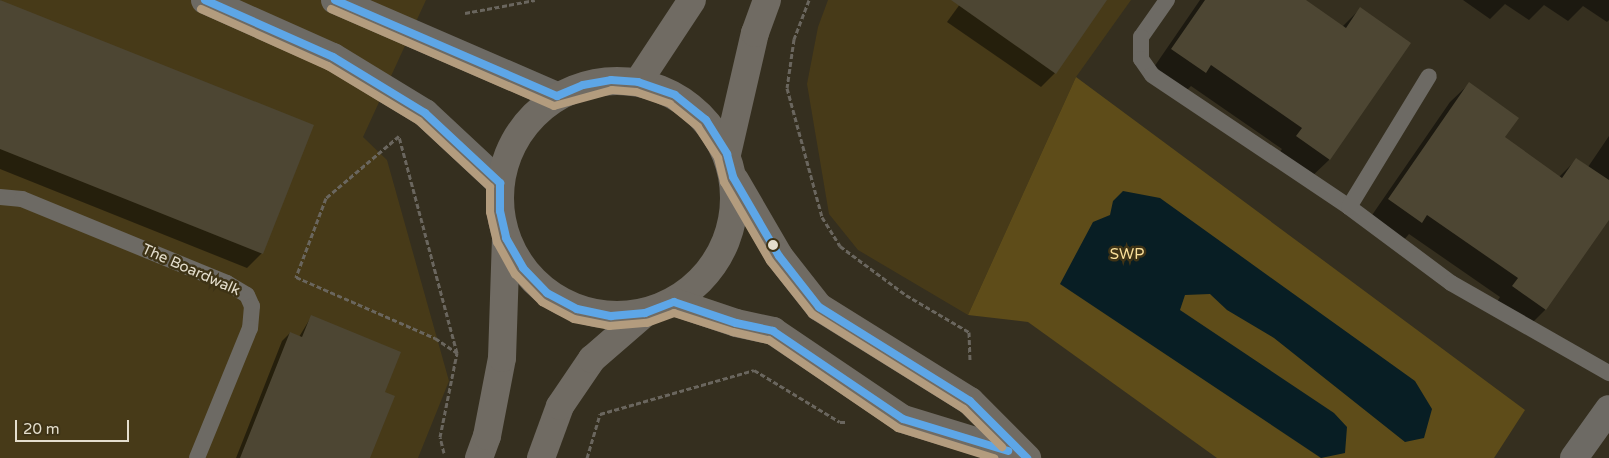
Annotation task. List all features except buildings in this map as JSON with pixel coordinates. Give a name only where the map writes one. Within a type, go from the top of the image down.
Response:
[{"type":"main road","points":[[638,82],[692,0]]},
{"type":"main road","points":[[506,238],[523,268],[547,293],[577,309],[611,316],[645,313],[674,302],[704,279],[724,249],[734,214],[730,165],[755,33],[767,0]]},
{"type":"main road","points":[[479,458],[487,436],[502,358],[506,238],[500,211],[500,183],[510,148],[530,118],[557,96],[583,84],[611,80],[638,82],[675,95],[706,120],[779,256],[819,307],[970,401],[1026,457]]},
{"type":"main road","points":[[674,302],[736,323],[773,330],[903,419],[1026,457]]},
{"type":"main road","points":[[541,458],[560,406],[592,359],[645,313]]},
{"type":"street","points":[[205,0],[333,57],[425,113],[500,183]]},
{"type":"street","points":[[335,0],[557,96]]},
{"type":"street","points":[[1574,458],[1609,408]]},
{"type":"lane","points":[[1168,0],[1141,37],[1141,59],[1152,75],[1349,207],[1451,283],[1609,373]]},
{"type":"lane","points":[[1349,207],[1429,76]]},
{"type":"lane","name":"The Boardwalk","points":[[0,196],[22,199],[218,280],[247,295],[252,306],[250,328],[197,458]]},
{"type":"path","points":[[465,14],[536,0]]},
{"type":"path","points":[[809,0],[794,39],[787,88],[822,217],[840,246],[906,295],[970,332]]},
{"type":"path","points":[[445,458],[440,436],[457,353],[399,136],[326,198],[296,277],[435,338],[457,353]]},
{"type":"path","points":[[587,458],[600,414],[754,370],[840,422]]},
{"type":"shaded area","points":[[0,0],[426,0],[363,137],[387,160],[449,381],[418,458],[0,458]]},
{"type":"shaded area","points":[[828,0],[1131,0],[1076,77],[968,315],[858,250],[829,214],[807,84],[818,27]]},
{"type":"green space","name":"SWP","points":[[1076,77],[1525,410],[1494,458],[1217,458],[1028,322],[968,315]]},
{"type":"water","points":[[1123,191],[1160,198],[1415,381],[1432,409],[1424,438],[1405,442],[1274,338],[1227,310],[1210,294],[1185,295],[1180,310],[1334,413],[1347,427],[1345,453],[1321,458],[1060,284],[1093,222],[1110,215],[1113,201]]},
{"type":"transit line","points":[[205,0],[333,57],[425,113],[500,183],[500,211],[506,238],[523,268],[547,293],[577,309],[611,316],[645,313],[674,302]]},
{"type":"transit line","points":[[335,0],[557,96],[583,85],[611,80],[638,82],[675,95],[706,120],[727,154],[733,177],[779,256],[819,307],[970,401],[1027,458]]},
{"type":"transit line","points":[[201,9],[328,66],[419,121],[490,187],[490,212],[497,242],[515,274],[542,302],[574,319],[609,326],[647,323],[674,313],[733,332],[769,340],[898,428],[994,458]]},
{"type":"transit line","points":[[331,9],[554,106],[612,90],[636,92],[670,104],[698,127],[718,158],[724,182],[770,261],[812,314],[964,409],[1002,447]]},
{"type":"transit line","points":[[674,302],[736,323],[773,331],[903,419],[1008,451]]}]
